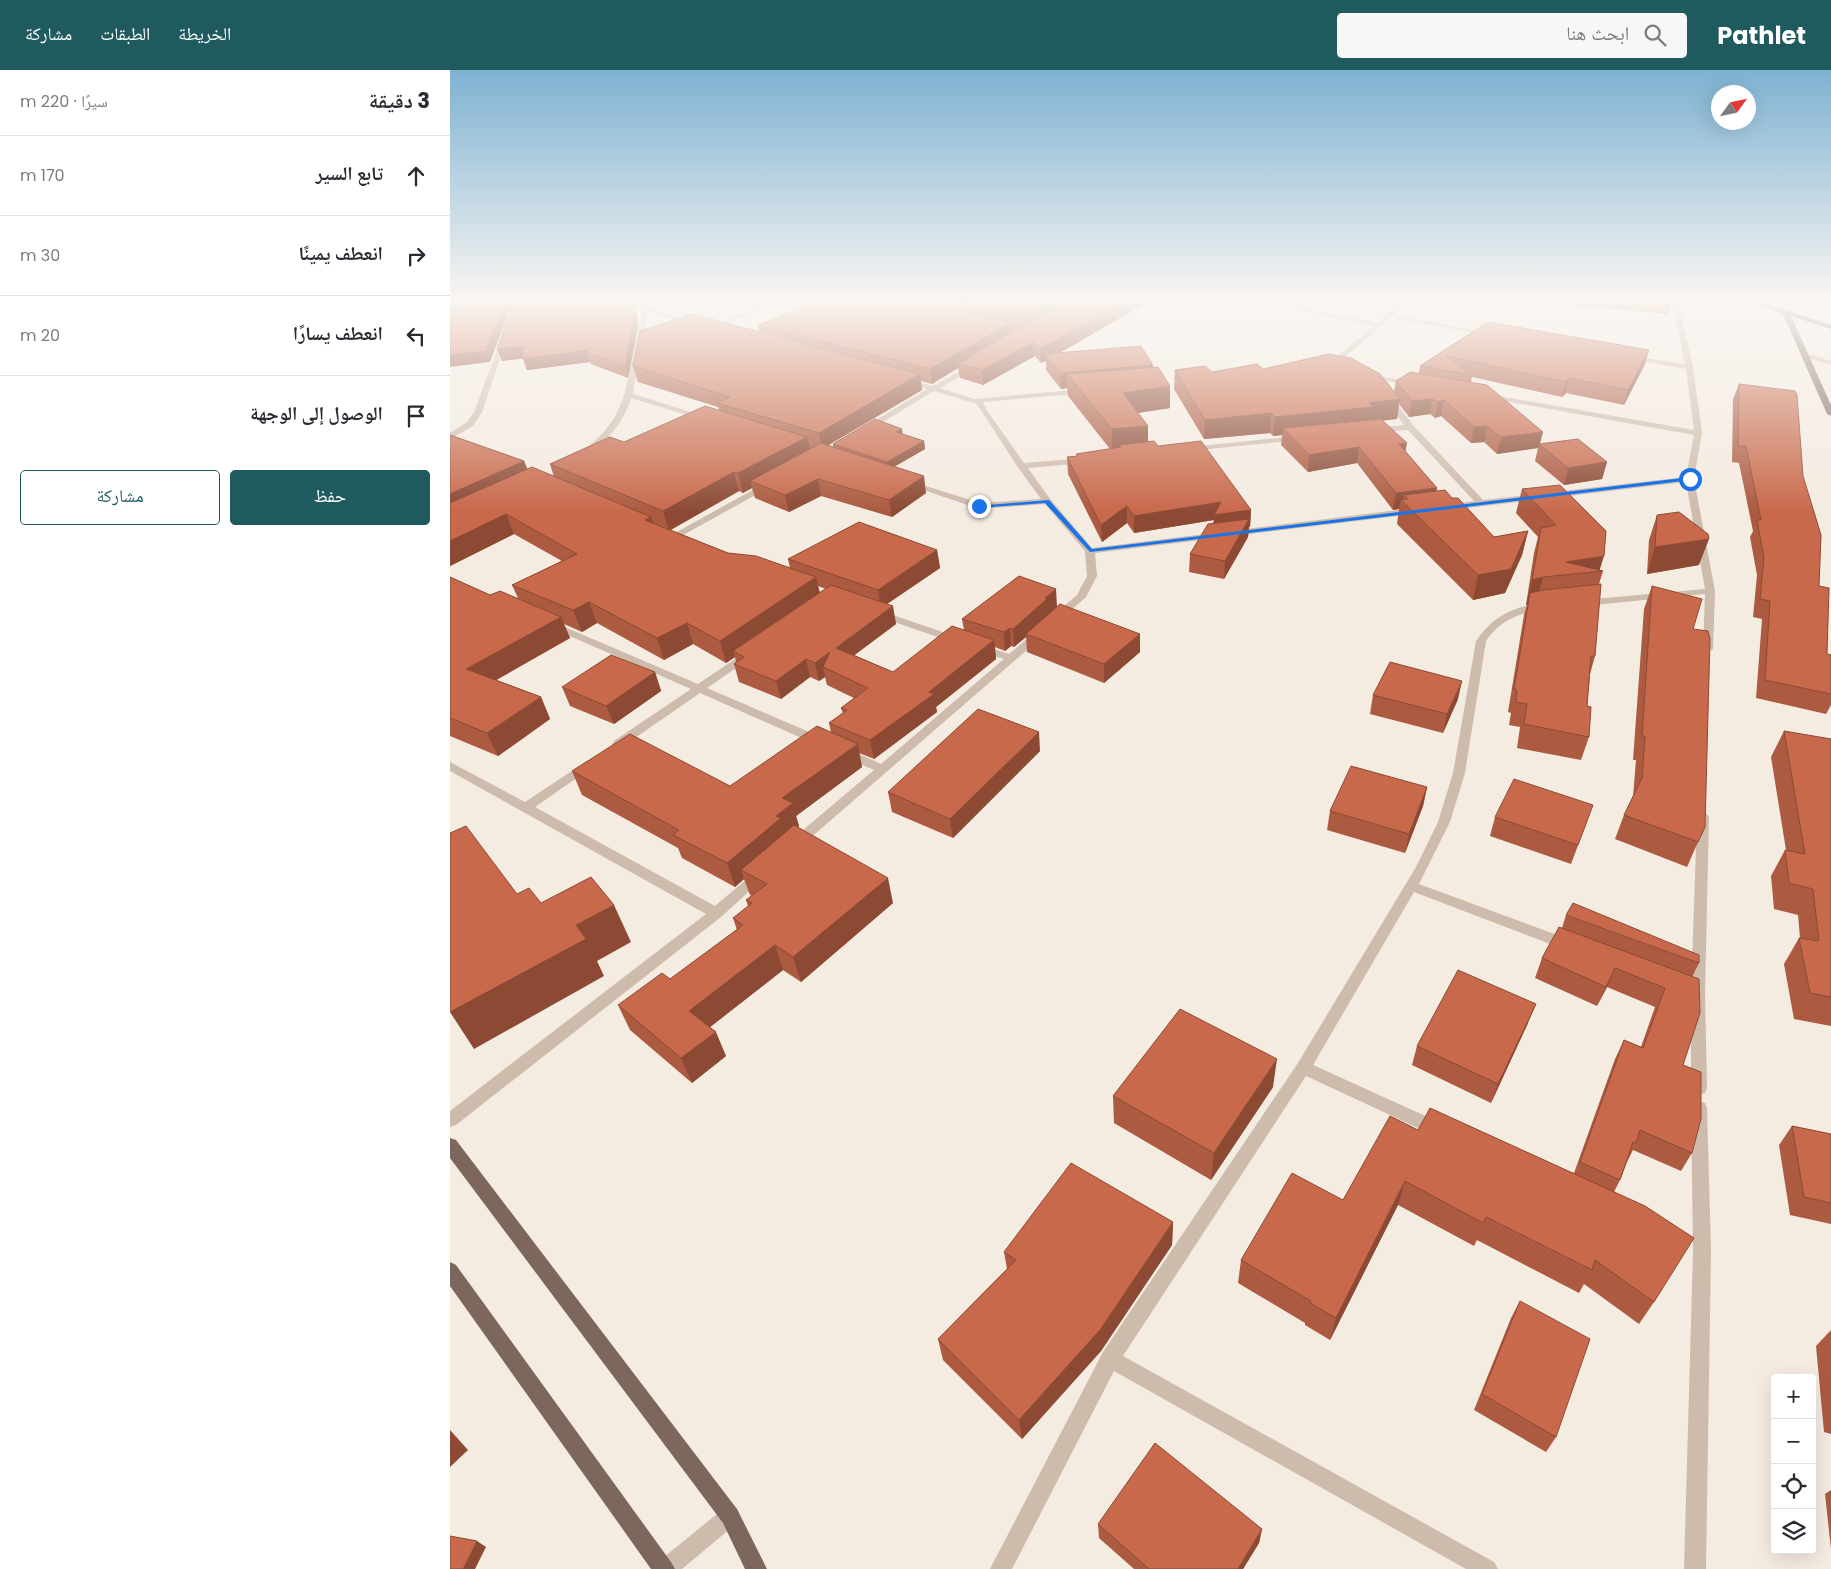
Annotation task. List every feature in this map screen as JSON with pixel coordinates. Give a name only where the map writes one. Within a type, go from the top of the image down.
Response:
[{"type":"main road","points":[[1812,372],[1831,414]]},
{"type":"main road","points":[[450,1145],[730,1516],[756,1569]]},
{"type":"main road","points":[[450,1271],[664,1569]]},
{"type":"street","points":[[450,438],[470,424],[478,412],[492,372]]},
{"type":"street","points":[[580,457],[610,433],[620,419],[629,395],[633,372]]},
{"type":"street","points":[[855,435],[962,372]]},
{"type":"street","points":[[1690,372],[1698,433],[1690,479],[1710,591],[1708,660]]},
{"type":"street","points":[[1419,385],[1366,376],[1480,503]]},
{"type":"street","points":[[898,378],[977,400],[1094,390]]},
{"type":"street","points":[[1477,394],[1698,433]]},
{"type":"street","points":[[629,395],[712,420]]},
{"type":"street","points":[[784,854],[1080,597],[1092,576],[1090,551],[1047,501],[977,400]]},
{"type":"street","points":[[1361,432],[1410,427]]},
{"type":"street","points":[[1176,450],[1303,438]]},
{"type":"street","points":[[1021,466],[1089,460]]},
{"type":"street","points":[[1441,508],[1690,479]]},
{"type":"street","points":[[671,538],[772,482]]},
{"type":"street","points":[[905,482],[979,506],[1047,501]]},
{"type":"street","points":[[1090,551],[1422,510]]},
{"type":"street","points":[[1001,1569],[1110,1360],[1303,1068],[1422,868],[1444,822],[1459,773],[1481,642],[1490,626],[1507,615],[1536,607],[1710,591]]},
{"type":"street","points":[[870,610],[1012,658]]},
{"type":"street","points":[[539,619],[881,768]]},
{"type":"street","points":[[612,748],[754,651]]},
{"type":"street","points":[[525,808],[596,759]]},
{"type":"street","points":[[450,766],[716,913]]},
{"type":"street","points":[[1695,1569],[1702,1251],[1693,993],[1703,808]]},
{"type":"street","points":[[450,1120],[716,913],[769,867]]},
{"type":"street","points":[[1412,886],[1578,949]]},
{"type":"street","points":[[1303,1068],[1448,1134]]},
{"type":"street","points":[[1683,1243],[1702,1251]]},
{"type":"street","points":[[1110,1360],[1487,1569]]},
{"type":"street","points":[[664,1569],[730,1516]]},
{"type":"building","points":[[652,372],[912,372],[920,374],[819,433],[717,403],[730,397]]},
{"type":"building","points":[[1161,372],[1170,386],[1123,393],[1148,426],[1112,429],[1067,374]]},
{"type":"building","points":[[1176,372],[1376,372],[1400,399],[1369,403],[1373,407],[1275,417],[1271,413],[1205,420]]},
{"type":"building","points":[[1410,372],[1487,385],[1543,432],[1501,437],[1487,426],[1474,427],[1444,400],[1438,402],[1432,399],[1412,401],[1396,381]]},
{"type":"building","points":[[1454,372],[1468,372],[1472,375]]},
{"type":"building","points":[[1520,372],[1637,372],[1628,390],[1569,378],[1566,382]]},
{"type":"building","points":[[1739,384],[1795,391],[1797,395],[1803,476],[1821,535],[1819,586],[1829,588],[1827,654],[1831,655],[1831,694],[1765,680],[1770,601],[1760,599],[1764,558],[1757,520],[1761,520],[1746,446],[1738,446]]},
{"type":"building","points":[[705,406],[807,437],[738,473],[734,472],[663,511],[550,464],[610,437],[624,442]]},
{"type":"building","points":[[875,419],[902,429],[896,432],[924,441],[887,462],[833,444]]},
{"type":"building","points":[[1381,419],[1407,443],[1399,444],[1437,488],[1396,493],[1359,447],[1309,455],[1283,428]]},
{"type":"building","points":[[450,435],[524,461],[450,494]]},
{"type":"building","points":[[1578,439],[1607,462],[1568,468],[1539,444]]},
{"type":"building","points":[[1154,441],[1158,446],[1201,441],[1251,510],[1214,515],[1221,502],[1134,516],[1127,506],[1101,525],[1067,457],[1121,447],[1119,445]]},
{"type":"building","points":[[821,443],[924,476],[889,500],[818,479],[785,495],[750,481]]},
{"type":"building","points":[[532,467],[651,517],[645,520],[728,553],[756,556],[816,577],[720,641],[687,623],[657,638],[589,602],[573,610],[512,585],[577,554],[506,514],[450,541],[450,503]]},
{"type":"building","points":[[1560,485],[1606,531],[1604,556],[1566,562],[1603,571],[1543,577],[1532,580],[1541,528],[1556,525],[1522,489]]},
{"type":"building","points":[[1445,490],[1452,498],[1458,498],[1494,537],[1528,531],[1511,569],[1478,575],[1401,500],[1408,499],[1404,495]]},
{"type":"building","points":[[1679,512],[1708,534],[1709,539],[1655,547],[1657,515]]},
{"type":"building","points":[[1249,519],[1225,561],[1190,554],[1208,524]]},
{"type":"building","points":[[859,522],[937,550],[878,590],[788,559]]},
{"type":"building","points":[[1019,576],[1056,589],[1013,629],[1010,628],[1004,632],[962,619]]},
{"type":"building","points":[[450,577],[490,595],[500,591],[561,617],[466,669],[541,697],[487,733],[450,718]]},
{"type":"building","points":[[1601,584],[1595,656],[1591,656],[1587,706],[1591,707],[1589,737],[1524,724],[1527,704],[1516,702],[1517,690],[1514,689],[1530,593]]},
{"type":"building","points":[[831,585],[893,606],[836,648],[893,672],[952,626],[994,640],[929,692],[934,694],[870,740],[829,723],[847,710],[841,708],[868,688],[823,667],[830,652],[815,663],[806,659],[776,681],[734,664],[744,657],[733,651]]},
{"type":"building","points":[[1652,586],[1702,599],[1693,629],[1708,631],[1710,639],[1705,827],[1698,842],[1624,815],[1642,778],[1645,736],[1642,736]]},
{"type":"building","points":[[1060,604],[1140,634],[1104,664],[1026,634]]},
{"type":"building","points":[[611,655],[655,672],[606,706],[562,687]]},
{"type":"building","points":[[1390,662],[1462,681],[1447,714],[1373,695]]},
{"type":"building","points":[[978,709],[1039,732],[950,819],[888,792]]},
{"type":"building","points":[[817,726],[858,744],[782,798],[793,803],[776,816],[781,818],[727,863],[673,835],[679,830],[572,771],[630,734],[730,786]]},
{"type":"building","points":[[1784,731],[1831,739],[1831,997],[1810,993],[1799,938],[1819,941],[1813,889],[1789,883],[1785,850],[1805,854]]},
{"type":"building","points":[[1351,766],[1427,787],[1409,834],[1330,811]]},
{"type":"building","points":[[1514,779],[1593,805],[1578,845],[1495,817]]},
{"type":"building","points":[[794,825],[888,878],[793,957],[775,945],[689,1011],[716,1032],[681,1058],[618,1005],[662,973],[670,979],[743,925],[733,918],[752,903],[746,900],[767,884],[741,870]]},
{"type":"building","points":[[466,826],[517,894],[529,888],[541,903],[591,877],[614,905],[576,925],[586,939],[450,1012],[450,833]]},
{"type":"building","points":[[1573,903],[1699,955],[1699,963],[1566,915]]},
{"type":"building","points":[[1559,927],[1699,979],[1700,1013],[1683,1065],[1701,1072],[1701,1119],[1692,1153],[1640,1130],[1636,1143],[1633,1142],[1620,1180],[1580,1162],[1624,1040],[1643,1048],[1665,988],[1615,968],[1606,987],[1542,958]]},
{"type":"building","points":[[1458,970],[1536,1004],[1498,1084],[1417,1046]]},
{"type":"building","points":[[1180,1009],[1277,1059],[1214,1153],[1113,1096]]},
{"type":"building","points":[[1430,1108],[1645,1206],[1694,1238],[1654,1302],[1595,1260],[1592,1270],[1486,1217],[1483,1223],[1405,1181],[1336,1318],[1241,1260],[1292,1173],[1343,1200],[1390,1116],[1418,1130]]},
{"type":"building","points":[[1792,1126],[1831,1134],[1831,1203],[1804,1197]]},
{"type":"building","points":[[1071,1163],[1173,1222],[1100,1330],[1019,1420],[938,1339],[1016,1260],[1004,1252]]},
{"type":"building","points":[[1520,1301],[1590,1339],[1556,1437],[1482,1394]]},
{"type":"building","points":[[1155,1443],[1262,1529],[1238,1569],[1149,1569],[1098,1524]]},
{"type":"building","points":[[450,1536],[477,1541],[463,1569],[450,1569]]},
{"type":"route","points":[[979,506],[1047,501],[1090,551],[1690,479]]}]
